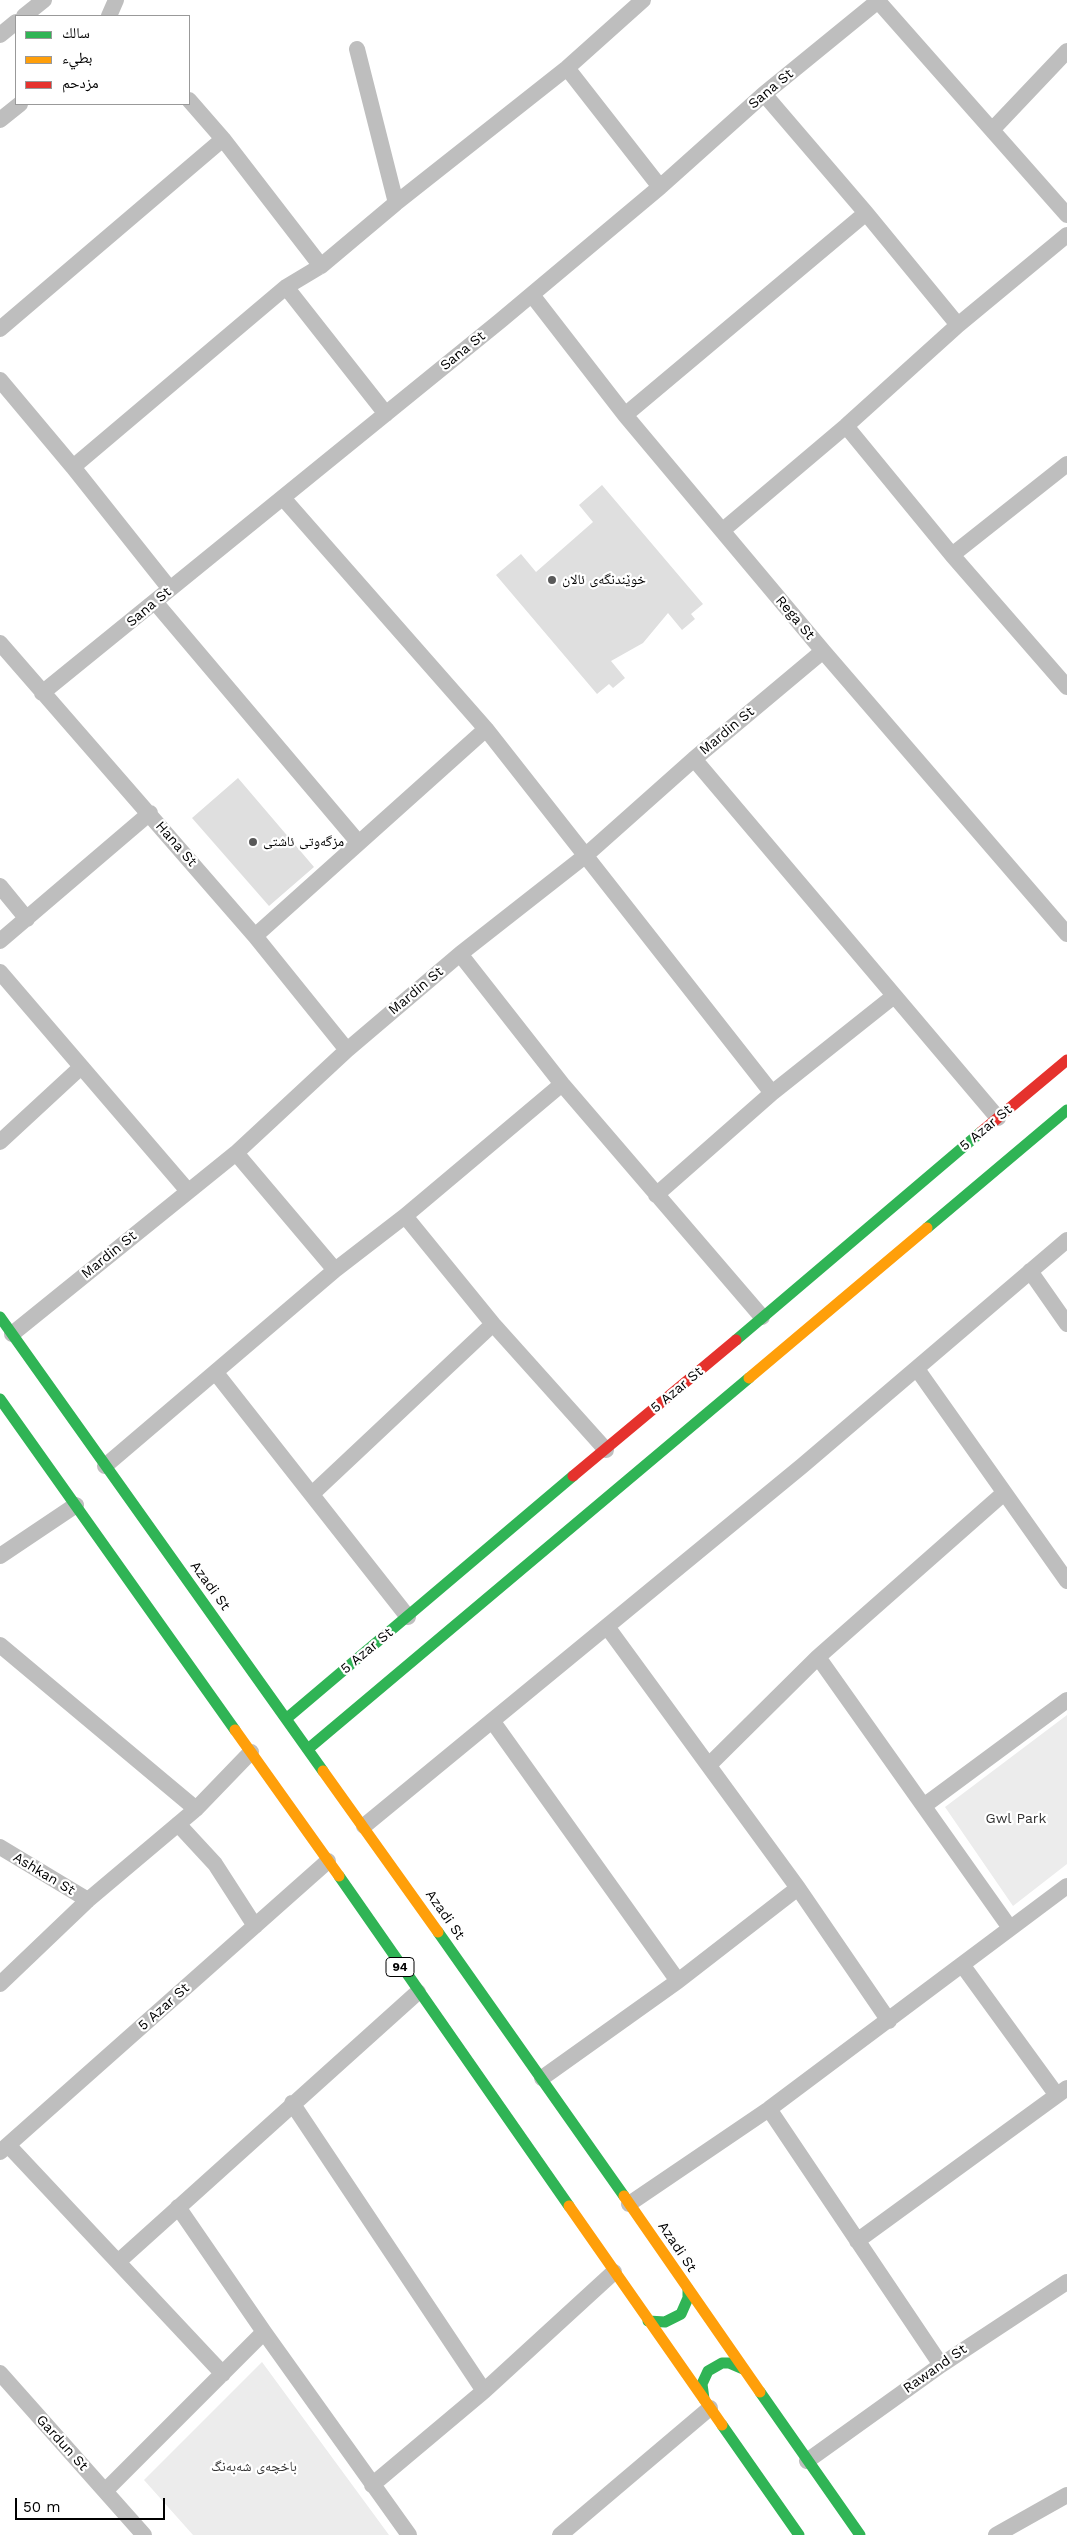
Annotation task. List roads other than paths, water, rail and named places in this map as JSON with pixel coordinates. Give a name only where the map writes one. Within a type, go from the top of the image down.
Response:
[{"type":"main road","name":"5 Azar St","points":[[286,1718],[762,1317],[841,1257],[998,1118],[1067,1060]]},
{"type":"main road","points":[[308,1749],[858,1280],[1067,1110]]},
{"type":"main road","name":"Azadi St","points":[[0,1317],[542,2078],[860,2535]]},
{"type":"main road","name":"94","points":[[0,1399],[328,1861],[707,2404],[793,2533]]},
{"type":"main road","points":[[648,2321],[665,2322],[681,2314],[688,2298],[688,2290]]},
{"type":"main road","points":[[707,2404],[702,2384],[708,2371],[722,2363],[737,2365],[743,2369]]},
{"type":"street","points":[[25,15],[44,0]]},
{"type":"street","points":[[73,467],[286,287],[321,266],[396,203],[567,68],[643,0]]},
{"type":"street","points":[[878,1],[1067,215]]},
{"type":"street","name":"Sana St","points":[[42,693],[532,295],[764,94],[878,1]]},
{"type":"street","points":[[0,35],[15,23]]},
{"type":"street","points":[[357,49],[396,203]]},
{"type":"street","points":[[992,130],[1067,51]]},
{"type":"street","points":[[567,68],[660,186]]},
{"type":"street","points":[[764,94],[866,213],[958,325]]},
{"type":"street","points":[[190,101],[223,138],[321,266]]},
{"type":"street","points":[[0,120],[19,105]]},
{"type":"street","points":[[0,329],[223,138]]},
{"type":"street","points":[[625,415],[866,213]]},
{"type":"street","points":[[723,530],[846,426],[958,325],[1067,236]]},
{"type":"street","points":[[286,287],[386,414]]},
{"type":"street","name":"Rega St","points":[[532,295],[625,415],[823,651],[1067,934]]},
{"type":"street","points":[[0,380],[73,467],[170,589]]},
{"type":"street","points":[[846,426],[952,555],[1067,687]]},
{"type":"street","points":[[952,555],[1067,464]]},
{"type":"street","points":[[283,498],[486,729],[772,1093]]},
{"type":"street","points":[[155,602],[358,842]]},
{"type":"street","name":"Hana St","points":[[0,643],[42,693],[150,813],[255,936],[347,1050]]},
{"type":"street","name":"Mardin St","points":[[12,1334],[236,1153],[347,1050],[460,954],[586,856],[694,759],[823,651]]},
{"type":"street","points":[[255,936],[486,729]]},
{"type":"street","points":[[694,759],[998,1118]]},
{"type":"street","points":[[0,942],[150,813]]},
{"type":"street","points":[[0,886],[27,919]]},
{"type":"street","points":[[460,954],[562,1084],[762,1317]]},
{"type":"street","points":[[0,972],[80,1068],[188,1191]]},
{"type":"street","points":[[656,1195],[772,1093],[894,996]]},
{"type":"street","points":[[0,1142],[80,1068]]},
{"type":"street","points":[[105,1466],[335,1270],[405,1216],[562,1084]]},
{"type":"street","points":[[236,1153],[335,1270]]},
{"type":"street","points":[[405,1216],[493,1324],[606,1450]]},
{"type":"street","points":[[364,1826],[608,1628],[917,1369],[1067,1240]]},
{"type":"street","points":[[1030,1271],[1067,1324]]},
{"type":"street","points":[[312,1494],[493,1324]]},
{"type":"street","points":[[917,1369],[1067,1581]]},
{"type":"street","points":[[216,1373],[408,1617]]},
{"type":"street","points":[[709,1766],[818,1656],[1004,1493]]},
{"type":"street","points":[[0,1556],[76,1504]]},
{"type":"street","points":[[608,1628],[798,1888],[889,2021]]},
{"type":"street","points":[[0,1645],[196,1809]]},
{"type":"street","points":[[818,1656],[1010,1928]]},
{"type":"street","points":[[925,1805],[1067,1700]]},
{"type":"street","points":[[493,1722],[678,1981]]},
{"type":"street","points":[[0,1984],[88,1900],[196,1809],[251,1752]]},
{"type":"street","points":[[178,1824],[215,1864],[255,1926]]},
{"type":"street","name":"Ashkan St","points":[[0,1847],[88,1900]]},
{"type":"street","name":"5 Azar St","points":[[4,2148],[328,1861]]},
{"type":"street","points":[[629,2204],[769,2109],[963,1966],[1067,1886]]},
{"type":"street","points":[[542,2078],[678,1981],[798,1888]]},
{"type":"street","points":[[857,2241],[1062,2091],[963,1966]]},
{"type":"street","points":[[119,2261],[292,2103],[418,1992]]},
{"type":"street","points":[[292,2103],[484,2391]]},
{"type":"street","points":[[769,2109],[941,2364]]},
{"type":"street","points":[[4,2148],[119,2261],[223,2374]]},
{"type":"street","points":[[178,2207],[264,2332],[409,2535]]},
{"type":"street","points":[[372,2485],[484,2391],[614,2272]]},
{"type":"street","name":"Rawand St","points":[[807,2461],[941,2364],[1067,2282]]},
{"type":"street","points":[[104,2491],[264,2332]]},
{"type":"street","name":"Gardun St","points":[[1,2377],[144,2535]]},
{"type":"street","points":[[560,2535],[707,2404]]},
{"type":"street","points":[[996,2535],[1067,2495]]},
{"type":"place","name":"خوێندنگەی ئالان","points":[[552,580]]},
{"type":"place","name":"مزگەوتی ئاشتی","points":[[253,842]]},
{"type":"park label","name":"Gwl Park","points":[[1016,1819]]},
{"type":"park label","name":"باخچەی شەبەنگ","points":[[254,2467]]}]
